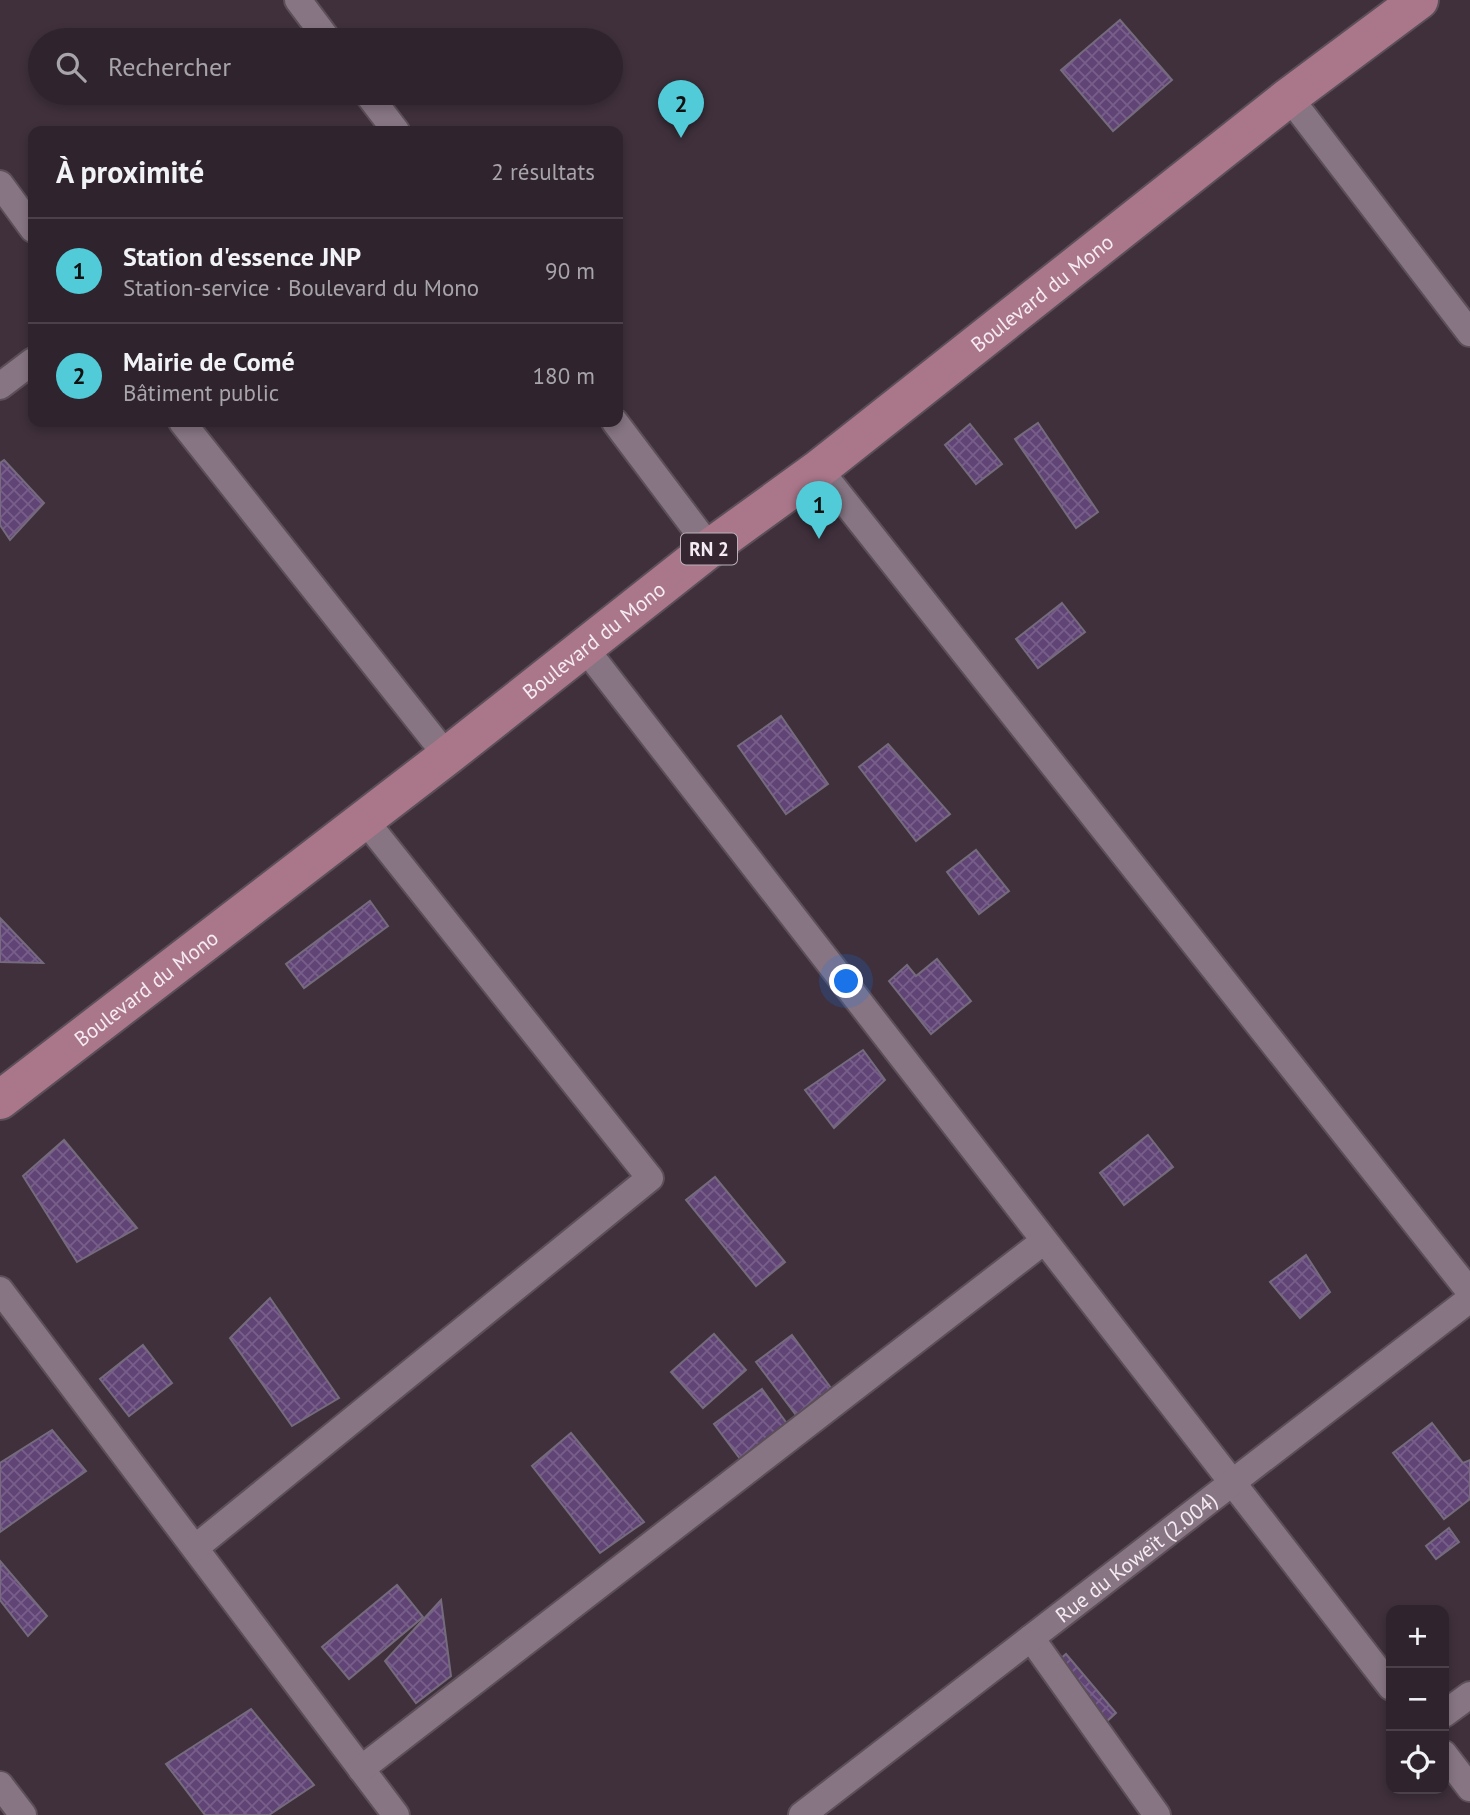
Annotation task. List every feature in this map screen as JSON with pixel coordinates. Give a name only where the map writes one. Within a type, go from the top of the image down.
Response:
[{"type":"main road","name":"Boulevard du Mono","points":[[0,1101],[447,756],[710,548],[819,469],[1289,97],[1419,0]]},
{"type":"street","points":[[298,0],[319,28]]},
{"type":"street","points":[[1289,97],[1470,333]]},
{"type":"street","points":[[376,105],[392,126]]},
{"type":"street","points":[[0,184],[28,222]]},
{"type":"street","points":[[0,386],[28,365]]},
{"type":"street","points":[[186,427],[447,756]]},
{"type":"street","points":[[619,427],[710,548]]},
{"type":"street","points":[[819,469],[1470,1292]]},
{"type":"street","points":[[584,647],[1386,1681]]},
{"type":"street","points":[[195,1548],[650,1178],[364,819]]},
{"type":"street","points":[[362,1769],[1044,1241]]},
{"type":"street","points":[[0,1290],[396,1815]]},
{"type":"street","name":"Rue du Koweït (2.004)","points":[[802,1815],[1470,1299]]},
{"type":"street","points":[[1031,1638],[1157,1815]]},
{"type":"street","points":[[1449,1710],[1470,1695]]},
{"type":"street","points":[[1449,1761],[1470,1788]]},
{"type":"street","points":[[0,1785],[23,1815]]},
{"type":"building","points":[[1120,20],[1172,80],[1113,131],[1061,70]]},
{"type":"building","points":[[1038,423],[1098,512],[1076,528],[1015,439]]},
{"type":"building","points":[[970,424],[1002,464],[976,484],[945,445]]},
{"type":"building","points":[[4,460],[44,503],[10,540],[0,525],[0,463]]},
{"type":"building","points":[[1062,603],[1085,632],[1038,668],[1016,639]]},
{"type":"building","points":[[781,716],[828,784],[786,814],[738,746]]},
{"type":"building","points":[[888,744],[950,814],[916,841],[859,767]]},
{"type":"building","points":[[976,850],[1009,891],[979,914],[947,872]]},
{"type":"building","points":[[370,901],[388,926],[304,988],[286,964]]},
{"type":"building","points":[[0,918],[43,963],[0,962]]},
{"type":"building","points":[[937,959],[971,1001],[931,1034],[889,981],[907,965],[916,976]]},
{"type":"building","points":[[863,1050],[885,1080],[834,1128],[805,1090]]},
{"type":"building","points":[[1148,1135],[1173,1167],[1124,1205],[1100,1173]]},
{"type":"building","points":[[64,1140],[137,1228],[77,1262],[23,1176]]},
{"type":"building","points":[[715,1177],[785,1262],[756,1286],[686,1200]]},
{"type":"building","points":[[1306,1255],[1330,1292],[1300,1318],[1270,1282]]},
{"type":"building","points":[[270,1298],[339,1398],[292,1426],[230,1338]]},
{"type":"building","points":[[714,1334],[746,1370],[703,1408],[671,1372]]},
{"type":"building","points":[[792,1335],[831,1388],[796,1415],[756,1362]]},
{"type":"building","points":[[143,1345],[172,1383],[129,1416],[100,1379]]},
{"type":"building","points":[[762,1389],[788,1425],[741,1460],[714,1424]]},
{"type":"building","points":[[1432,1423],[1463,1463],[1470,1460],[1470,1499],[1444,1519],[1393,1453]]},
{"type":"building","points":[[52,1430],[86,1471],[0,1532],[0,1463]]},
{"type":"building","points":[[571,1433],[644,1522],[600,1553],[532,1466]]},
{"type":"building","points":[[1449,1528],[1459,1542],[1436,1559],[1426,1546]]},
{"type":"building","points":[[0,1561],[47,1616],[28,1636],[0,1600]]},
{"type":"building","points":[[397,1585],[423,1617],[349,1679],[322,1647]]},
{"type":"building","points":[[441,1600],[451,1676],[416,1703],[385,1661]]},
{"type":"building","points":[[1066,1654],[1116,1713],[1103,1725],[1052,1666]]},
{"type":"building","points":[[251,1709],[314,1785],[269,1815],[205,1815],[166,1764]]},
{"type":"place","name":"Mairie de Comé","points":[[681,138]]},
{"type":"place","name":"Station d'essence JNP","points":[[819,539]]}]
